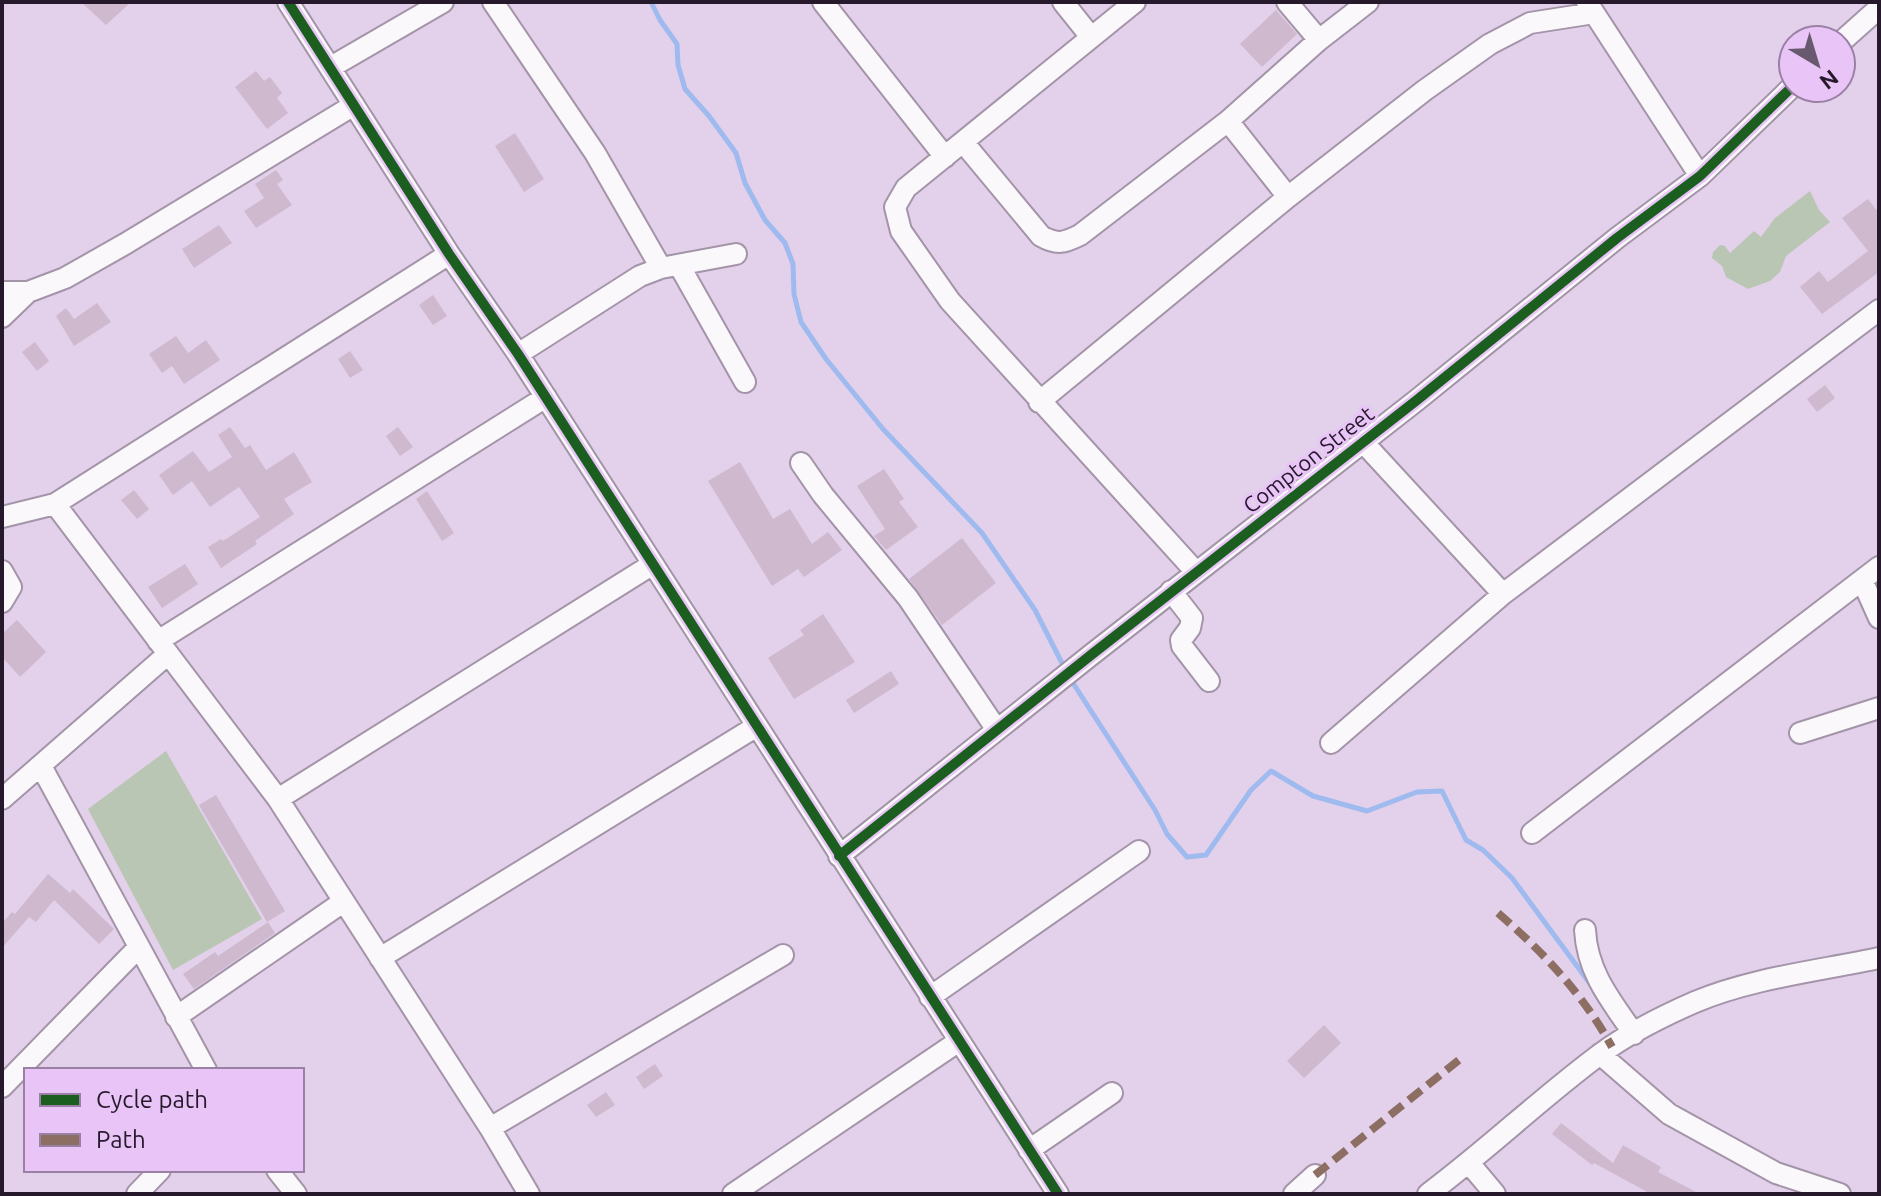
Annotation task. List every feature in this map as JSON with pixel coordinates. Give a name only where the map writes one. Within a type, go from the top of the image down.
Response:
[{"type":"street","points":[[288,2],[449,254],[546,397],[1054,1193]]},
{"type":"street","points":[[331,67],[443,2]]},
{"type":"street","points":[[493,2],[745,382]]},
{"type":"street","points":[[823,2],[945,157]]},
{"type":"street","points":[[1063,2],[1091,37]]},
{"type":"street","points":[[1135,2],[906,188],[895,207],[901,231],[950,301],[1196,572]]},
{"type":"street","points":[[1287,2],[1319,40]]},
{"type":"street","points":[[963,142],[1041,236],[1052,242],[1064,243],[1080,235],[1228,121],[1319,40],[1368,2]]},
{"type":"street","points":[[1039,402],[1288,197],[1425,90],[1490,44],[1530,23],[1591,8],[1619,56],[1700,176]]},
{"type":"street","points":[[1857,28],[1879,8]]},
{"type":"street","name":"Compton Street","points":[[839,856],[1171,591],[1417,400],[1617,238],[1700,176],[1777,101]]},
{"type":"street","points":[[2,292],[28,292],[65,278],[354,105]]},
{"type":"street","points":[[1228,121],[1288,197]]},
{"type":"street","points":[[2,517],[55,504],[449,254]]},
{"type":"street","points":[[518,354],[640,276],[670,266],[736,254]]},
{"type":"street","points":[[2,317],[28,292]]},
{"type":"street","points":[[1331,743],[1503,594],[1879,310]]},
{"type":"street","points":[[2,799],[41,766],[163,647],[546,397]]},
{"type":"street","points":[[1362,441],[1503,594]]},
{"type":"street","points":[[801,463],[823,495],[908,598],[997,730]]},
{"type":"street","points":[[55,504],[278,799],[490,1128],[529,1194]]},
{"type":"street","points":[[278,799],[653,564]]},
{"type":"street","points":[[2,571],[11,587],[2,602]]},
{"type":"street","points":[[1532,833],[1871,574],[1879,618]]},
{"type":"street","points":[[1171,591],[1192,618],[1190,628],[1181,640],[1182,646],[1209,681]]},
{"type":"street","points":[[1800,733],[1879,708]]},
{"type":"street","points":[[380,958],[757,726]]},
{"type":"street","points":[[41,766],[205,1068]]},
{"type":"street","points":[[930,997],[1139,851]]},
{"type":"street","points":[[176,1017],[343,902]]},
{"type":"street","points":[[1585,930],[1586,950],[1597,980],[1634,1034]]},
{"type":"street","points":[[2,1087],[138,948]]},
{"type":"street","points":[[490,1128],[783,955]]},
{"type":"street","points":[[1428,1194],[1600,1054],[1634,1034],[1696,1002],[1738,987],[1879,958]]},
{"type":"street","points":[[733,1194],[959,1041]]},
{"type":"street","points":[[1600,1054],[1682,1122],[1776,1173],[1840,1194]]},
{"type":"street","points":[[1029,1150],[1112,1093]]},
{"type":"street","points":[[1469,1163],[1495,1194]]},
{"type":"street","points":[[137,1194],[158,1172]]},
{"type":"street","points":[[279,1172],[296,1194]]},
{"type":"street","points":[[1294,1194],[1315,1175]]},
{"type":"green space","points":[[1810,191],[1819,210],[1830,222],[1786,256],[1780,272],[1770,281],[1748,289],[1726,277],[1722,266],[1712,258],[1713,252],[1720,245],[1730,253],[1754,231],[1761,237],[1775,218]]},
{"type":"green space","points":[[166,751],[262,919],[173,970],[88,809]]},
{"type":"building","points":[[81,2],[131,2],[106,25]]},
{"type":"building","points":[[1276,10],[1297,34],[1262,67],[1240,44]]},
{"type":"building","points":[[256,71],[264,81],[270,77],[282,93],[277,98],[288,113],[267,129],[235,87]]},
{"type":"building","points":[[515,133],[544,179],[524,192],[495,146]]},
{"type":"building","points":[[276,170],[283,180],[277,184],[292,205],[256,228],[244,211],[264,198],[255,184]]},
{"type":"building","points":[[1868,199],[1879,213],[1879,272],[1822,314],[1800,287],[1819,271],[1828,282],[1868,251],[1842,218]]},
{"type":"building","points":[[219,225],[232,243],[194,268],[182,249]]},
{"type":"building","points":[[433,295],[447,316],[433,325],[419,305]]},
{"type":"building","points":[[97,303],[111,322],[74,346],[56,316],[66,308],[74,319]]},
{"type":"building","points":[[176,336],[188,353],[206,340],[220,360],[184,384],[172,366],[162,373],[149,354]]},
{"type":"building","points":[[35,342],[49,361],[37,371],[22,352]]},
{"type":"building","points":[[350,351],[363,370],[350,378],[338,359]]},
{"type":"building","points":[[1825,385],[1835,398],[1817,412],[1807,399]]},
{"type":"building","points":[[230,427],[245,448],[250,445],[266,470],[294,452],[312,482],[284,499],[294,514],[221,568],[208,547],[260,517],[239,487],[210,507],[192,481],[173,495],[159,475],[193,451],[209,472],[232,457],[218,435]]},
{"type":"building","points":[[398,427],[413,447],[400,456],[386,436]]},
{"type":"building","points":[[740,462],[773,519],[790,509],[812,544],[828,532],[842,550],[804,577],[798,569],[772,586],[708,481]]},
{"type":"building","points":[[884,469],[904,499],[899,502],[918,527],[886,550],[874,536],[885,529],[857,486]]},
{"type":"building","points":[[134,490],[149,509],[137,519],[121,500]]},
{"type":"building","points":[[427,491],[454,533],[442,541],[416,499]]},
{"type":"building","points":[[962,538],[996,583],[942,625],[909,579]]},
{"type":"building","points":[[185,564],[198,584],[162,608],[148,587]]},
{"type":"building","points":[[823,614],[855,662],[794,699],[768,658],[804,635],[800,630]]},
{"type":"building","points":[[17,620],[46,652],[20,677],[2,657],[2,634]]},
{"type":"building","points":[[891,671],[899,684],[854,713],[846,700]]},
{"type":"building","points":[[216,795],[285,911],[267,922],[199,805]]},
{"type":"building","points":[[48,874],[70,893],[73,889],[114,929],[99,944],[54,900],[36,922],[29,917],[2,948],[2,923],[12,912],[15,914]]},
{"type":"building","points":[[268,922],[275,933],[194,989],[183,974],[215,952],[218,956]]},
{"type":"building","points":[[1324,1025],[1341,1043],[1304,1078],[1287,1061]]},
{"type":"building","points":[[655,1064],[663,1076],[644,1089],[636,1077]]},
{"type":"building","points":[[606,1092],[615,1105],[596,1117],[587,1105]]},
{"type":"building","points":[[1561,1123],[1613,1163],[1623,1145],[1661,1167],[1658,1172],[1700,1194],[1651,1194],[1594,1163],[1592,1165],[1552,1134]]},
{"type":"waterway","points":[[651,2],[677,44],[678,65],[685,89],[736,153],[745,183],[765,220],[785,243],[793,264],[794,294],[801,322],[826,359],[883,429],[982,533],[1035,610],[1064,667]]},
{"type":"waterway","points":[[1071,680],[1155,810],[1167,834],[1187,857],[1206,855],[1251,790],[1271,771],[1313,796],[1367,811],[1417,792],[1442,791],[1466,840],[1483,850],[1512,878],[1591,985]]},
{"type":"marked path","points":[[1498,913],[1561,975],[1612,1047]]},
{"type":"marked path","points":[[1315,1175],[1459,1060]]},
{"type":"cycle path","points":[[288,2],[1058,1194]]},
{"type":"cycle path","points":[[839,856],[1417,400],[1617,238],[1700,176],[1777,101]]}]
